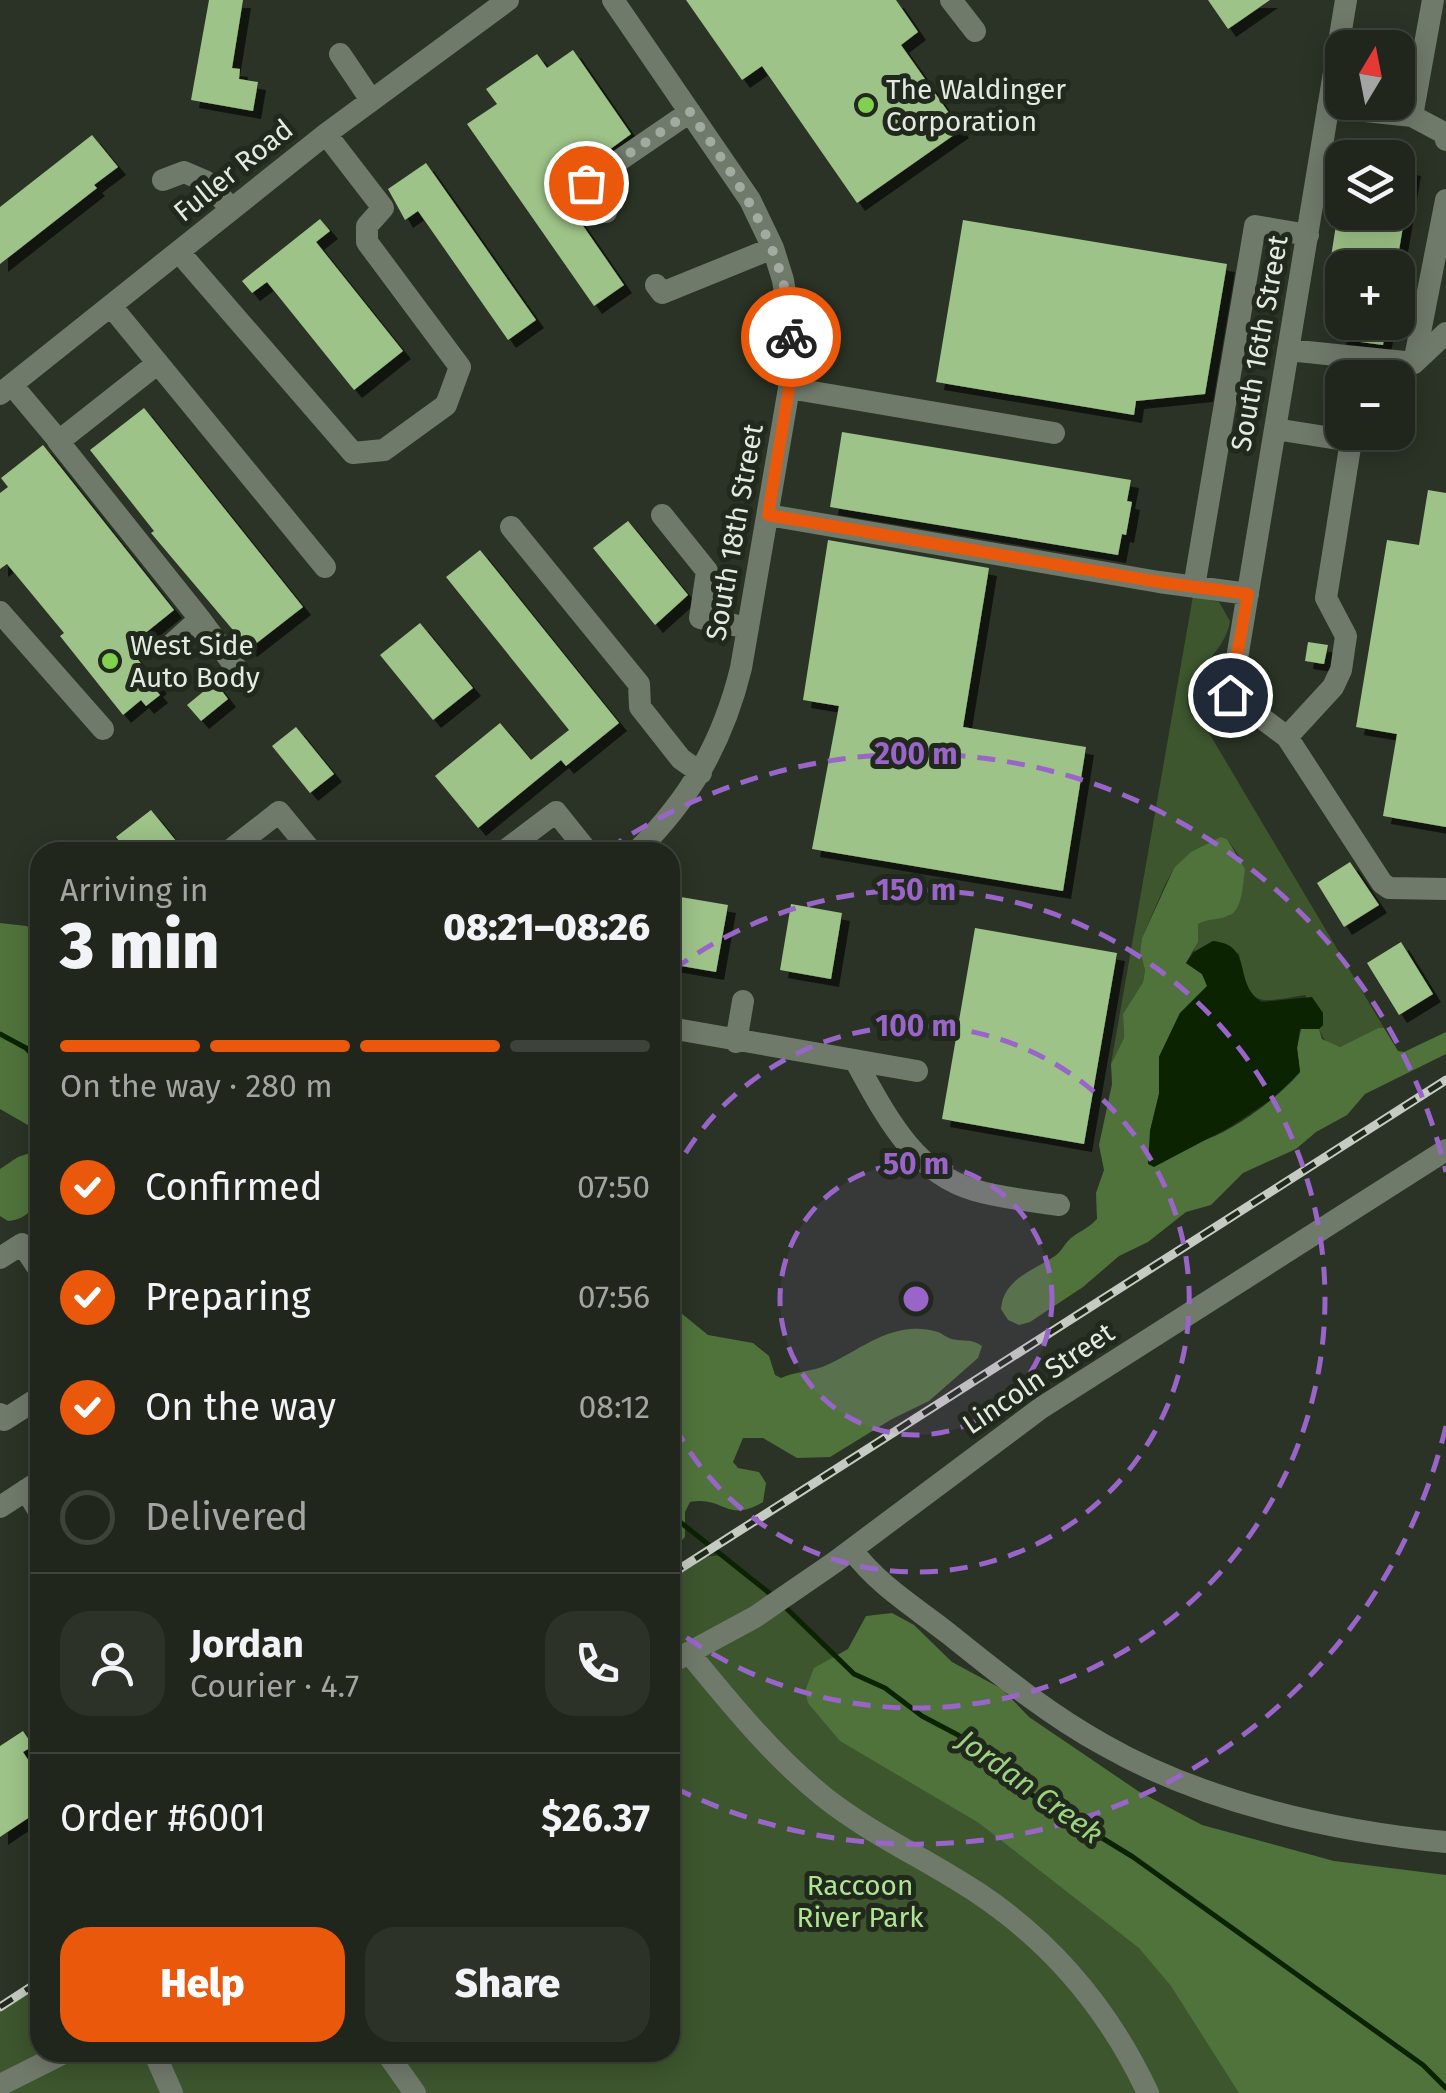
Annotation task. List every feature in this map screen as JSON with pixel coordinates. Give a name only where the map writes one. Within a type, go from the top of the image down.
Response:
[{"type":"street","name":"Fuller Road","points":[[6,390],[326,134],[508,0]]},
{"type":"street","name":"South 18th Street","points":[[614,0],[750,200],[784,280],[791,330],[789,388],[731,710],[701,774],[686,797],[645,842]]},
{"type":"street","points":[[951,0],[975,31]]},
{"type":"street","name":"South 16th Street","points":[[1341,30],[1346,0]]},
{"type":"street","points":[[1415,99],[1432,0]]},
{"type":"street","points":[[340,54],[371,100]]},
{"type":"street","points":[[606,212],[586,183],[690,112]]},
{"type":"street","points":[[1415,118],[1444,133],[1446,140]]},
{"type":"street","name":"South 16th Street","points":[[1287,737],[1230,695],[1326,120]]},
{"type":"street","points":[[179,252],[352,453],[384,450],[446,405],[460,368],[368,242],[366,226],[383,208],[326,134]]},
{"type":"street","points":[[163,180],[184,172],[205,181],[232,210]]},
{"type":"street","points":[[1415,360],[1446,200]]},
{"type":"street","points":[[1194,587],[1254,226],[1308,235]]},
{"type":"street","points":[[656,285],[662,293],[773,248]]},
{"type":"street","points":[[110,306],[326,567]]},
{"type":"street","points":[[1415,362],[1446,333]]},
{"type":"street","points":[[1288,350],[1385,360]]},
{"type":"street","points":[[58,441],[158,363]]},
{"type":"street","points":[[789,388],[1054,434]]},
{"type":"street","points":[[6,390],[58,441],[237,669]]},
{"type":"street","points":[[1275,429],[1351,441],[1326,598],[1346,636],[1342,670],[1333,687],[1287,737],[1382,883],[1389,888],[1446,889]]},
{"type":"street","points":[[662,515],[708,571],[700,618],[748,628]]},
{"type":"street","points":[[768,515],[1248,594]]},
{"type":"street","points":[[511,526],[639,684],[640,707],[681,760],[701,774]]},
{"type":"street","points":[[0,612],[103,730]]},
{"type":"street","points":[[170,646],[200,619]]},
{"type":"street","points":[[241,842],[280,812],[304,842]]},
{"type":"street","points":[[516,842],[556,812],[580,842]]},
{"type":"street","points":[[736,1042],[743,1001]]},
{"type":"street","points":[[680,1030],[917,1071]]},
{"type":"street","points":[[856,1062],[888,1119],[921,1162],[972,1190],[1058,1205]]},
{"type":"street","name":"Lincoln Street","points":[[680,1658],[755,1616],[852,1550],[1041,1408],[1446,1150]]},
{"type":"street","points":[[0,1258],[22,1244],[30,1256]]},
{"type":"street","points":[[0,1414],[4,1420],[30,1403]]},
{"type":"street","points":[[0,1506],[30,1487]]},
{"type":"street","points":[[852,1550],[878,1580],[998,1676],[1118,1752],[1162,1774],[1284,1814],[1344,1828],[1446,1842]]},
{"type":"street","points":[[680,1658],[823,1796],[864,1826],[977,1892],[1049,1950],[1110,2023],[1148,2093]]},
{"type":"street","points":[[0,2085],[48,2062]]},
{"type":"street","points":[[15,2093],[51,2062]]},
{"type":"street","points":[[158,2062],[172,2093]]},
{"type":"street","points":[[393,2062],[415,2093]]},
{"type":"green space","points":[[1193,596],[1219,602],[1230,621],[1217,650],[1189,689],[1193,717],[1209,733],[1384,1028],[1340,1047],[1332,1045],[1322,1036],[1319,1029],[1323,1025],[1305,995],[1275,1000],[1257,998],[1247,985],[1239,954],[1213,941],[1194,952],[1198,923],[1210,917],[1229,916],[1239,856],[1221,837],[1174,868],[1165,885],[1142,938],[1143,982],[1123,1014],[1124,1038],[1111,1064]]},
{"type":"green space","name":"Raccoon River Park","points":[[721,1555],[753,1577],[844,1663],[1446,2088],[1446,2093],[0,2093],[0,2007],[30,1988],[30,2062],[680,2062],[680,1568],[696,1558]]},
{"type":"shaded area","points":[[1221,837],[1227,839],[1245,869],[1242,894],[1230,915],[1198,924],[1198,942],[1186,963],[1202,974],[1208,985],[1180,1013],[1159,1057],[1159,1094],[1150,1131],[1198,1141],[1215,1136],[1256,1112],[1300,1072],[1297,1048],[1301,1029],[1319,1029],[1322,1039],[1340,1047],[1384,1028],[1398,1051],[1404,1052],[1446,1032],[1446,1054],[1365,1094],[1347,1115],[1316,1132],[1296,1149],[1243,1173],[1211,1205],[1186,1212],[1148,1242],[1119,1256],[1083,1287],[1030,1322],[1019,1325],[1008,1320],[1001,1309],[1007,1290],[1021,1276],[1055,1256],[1097,1219],[1096,1193],[1104,1170],[1099,1145],[1112,1084],[1111,1064],[1124,1038],[1123,1014],[1143,982],[1142,938],[1174,868],[1191,852]]},
{"type":"shaded area","points":[[0,923],[27,926],[30,930],[30,1126],[0,1109]]},
{"type":"shaded area","points":[[1213,941],[1234,950],[1248,985],[1262,1002],[1312,997],[1323,1013],[1323,1025],[1319,1029],[1300,1029],[1300,1072],[1272,1099],[1230,1127],[1154,1167],[1148,1164],[1150,1131],[1159,1094],[1159,1057],[1180,1013],[1207,986],[1202,974],[1186,963],[1194,952]]},
{"type":"shaded area","points":[[30,1153],[30,1211],[8,1221],[0,1216],[0,1169]]},
{"type":"shaded area","points":[[680,1313],[708,1335],[753,1343],[769,1356],[775,1375],[781,1378],[821,1367],[880,1337],[907,1329],[938,1332],[982,1346],[978,1358],[929,1401],[830,1457],[797,1458],[763,1438],[743,1438],[733,1462],[738,1468],[759,1472],[766,1483],[763,1502],[733,1510],[711,1502],[690,1502],[685,1512],[685,1537],[680,1542]]},
{"type":"shaded area","points":[[892,1613],[914,1625],[952,1662],[1002,1689],[1029,1717],[1138,1791],[1202,1825],[1334,1861],[1446,1875],[1446,2093],[1239,2093],[1171,1986],[1139,1948],[979,1823],[840,1741],[808,1703],[805,1691],[814,1668],[848,1649],[866,1616]]},
{"type":"building","points":[[209,0],[243,0],[232,68],[240,69],[239,79],[258,82],[253,111],[191,100]]},
{"type":"building","name":"The Waldinger Corporation","points":[[686,0],[896,0],[918,32],[901,45],[961,130],[857,203],[762,66],[742,80]]},
{"type":"building","points":[[1208,0],[1270,0],[1228,29]]},
{"type":"building","points":[[573,50],[631,134],[557,188],[624,285],[594,306],[467,124],[497,104],[486,89],[537,54],[547,68]]},
{"type":"building","points":[[92,135],[118,167],[0,264],[0,207]]},
{"type":"building","points":[[426,163],[536,320],[508,340],[418,211],[405,220],[388,189]]},
{"type":"building","points":[[320,219],[330,231],[316,242],[403,351],[354,390],[267,282],[252,293],[242,281]]},
{"type":"building","points":[[963,220],[1227,264],[1205,394],[1136,401],[1134,415],[936,382]]},
{"type":"building","points":[[1335,230],[1402,230],[1399,250],[1332,250]]},
{"type":"building","points":[[1346,340],[1384,340],[1383,345]]},
{"type":"building","points":[[144,408],[303,607],[249,649],[151,533],[154,531],[90,450]]},
{"type":"building","points":[[842,432],[1131,480],[1127,501],[1132,502],[1118,555],[830,507]]},
{"type":"building","points":[[43,445],[174,610],[128,647],[159,686],[155,689],[160,695],[146,706],[141,700],[123,715],[60,636],[64,633],[7,564],[0,569],[0,493],[8,487],[1,478]]},
{"type":"building","points":[[1428,490],[1446,493],[1446,827],[1383,816],[1397,734],[1356,727],[1387,540],[1419,545]]},
{"type":"building","points":[[628,521],[688,595],[655,625],[593,548]]},
{"type":"building","points":[[828,540],[989,568],[963,727],[1086,747],[1063,891],[812,849],[839,706],[803,700]]},
{"type":"building","points":[[480,550],[619,723],[566,766],[561,760],[478,828],[435,776],[500,723],[531,760],[569,730],[446,577]]},
{"type":"building","points":[[420,623],[473,688],[433,720],[380,655]]},
{"type":"building","points":[[1308,642],[1328,645],[1324,664],[1305,661]]},
{"type":"building","points":[[215,682],[228,699],[201,721],[187,705]]},
{"type":"building","points":[[296,727],[334,774],[310,793],[272,746]]},
{"type":"building","points":[[151,810],[177,842],[120,842],[116,837]]},
{"type":"building","points":[[1350,862],[1379,905],[1344,927],[1317,883]]},
{"type":"building","points":[[680,897],[728,905],[716,972],[680,966]]},
{"type":"building","points":[[791,904],[842,913],[831,979],[780,970]]},
{"type":"building","points":[[975,928],[1117,953],[1084,1144],[942,1119]]},
{"type":"building","points":[[1401,942],[1433,994],[1399,1015],[1367,963]]},
{"type":"building","points":[[23,1731],[30,1742],[30,1748],[23,1752],[30,1763],[30,1817],[0,1837],[0,1746]]},
{"type":"waterway","name":"Jordan Creek","points":[[0,1034],[30,1052]]},
{"type":"waterway","name":"Jordan Creek","points":[[680,1522],[773,1596]]},
{"type":"waterway","name":"Jordan Creek","points":[[785,1607],[854,1674],[885,1688],[922,1716],[999,1763],[1019,1787],[1133,1857],[1423,2065],[1446,2088]]},
{"type":"railway","points":[[680,1569],[1446,1080]]},
{"type":"railway","points":[[0,2007],[30,1988]]},
{"type":"way so far","points":[[586,183],[690,112],[750,200],[773,248],[784,280],[791,337]]},
{"type":"place","name":"The Waldinger Corporation","points":[[866,105]]},
{"type":"place","name":"West Side Auto Body","points":[[110,661]]},
{"type":"route","points":[[791,337],[789,388],[768,515],[1248,594],[1230,695]]}]
